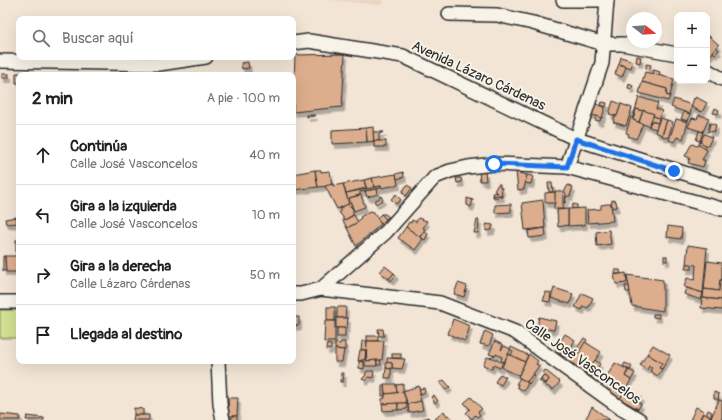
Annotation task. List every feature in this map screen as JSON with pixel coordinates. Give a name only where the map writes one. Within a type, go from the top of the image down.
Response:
[{"type":"street","points":[[562,0],[607,0],[602,63],[567,167]]},
{"type":"street","points":[[450,14],[497,15],[533,23],[604,44],[622,44],[674,53]]},
{"type":"street","name":"Avenida Lázaro Cárdenas","points":[[296,43],[310,41],[403,56],[576,139],[722,185]]},
{"type":"street","points":[[0,61],[159,64],[186,60]]},
{"type":"street","points":[[710,72],[722,79]]},
{"type":"street","name":"Calle José Vasconcelos","points":[[321,289],[386,232],[435,177],[450,171],[468,167],[494,164],[567,167],[722,209]]},
{"type":"street","name":"Calle José Vasconcelos","points":[[296,294],[321,289],[440,303],[515,332],[622,409],[640,420]]},
{"type":"street","points":[[0,302],[16,302]]},
{"type":"street","points":[[218,364],[220,404],[223,420]]},
{"type":"shaded area","points":[[328,0],[382,0],[382,5]]},
{"type":"green space","points":[[0,310],[16,310],[16,338],[0,338]]},
{"type":"building","points":[[710,37],[719,45],[710,56]]},
{"type":"building","points":[[716,48],[719,50],[715,54],[713,52]]},
{"type":"building","points":[[345,54],[342,107],[296,112],[296,72],[294,72],[296,55]]},
{"type":"building","points":[[637,56],[641,57],[640,63],[636,62]]},
{"type":"building","points":[[621,57],[633,61],[631,68],[619,64]]},
{"type":"building","points":[[248,62],[249,68],[242,69],[241,63]]},
{"type":"building","points":[[619,64],[626,67],[622,77],[615,74]]},
{"type":"building","points":[[646,64],[651,65],[650,69],[646,68]]},
{"type":"building","points":[[654,70],[660,72],[659,75],[653,74]]},
{"type":"building","points":[[645,72],[674,79],[670,96],[666,95],[667,89],[642,82]]},
{"type":"building","points":[[2,74],[9,74],[9,78],[2,78]]},
{"type":"building","points":[[642,82],[667,89],[666,95],[670,96],[668,101],[639,93]]},
{"type":"building","points":[[629,84],[633,86],[632,89],[628,88]]},
{"type":"building","points":[[639,97],[658,103],[656,109],[662,111],[659,118],[653,116],[654,114],[636,109],[633,117]]},
{"type":"building","points":[[696,97],[707,103],[702,112],[691,107],[694,98],[695,99]]},
{"type":"building","points":[[674,99],[692,105],[690,114],[671,107]]},
{"type":"building","points":[[613,101],[621,104],[617,116],[609,114]]},
{"type":"building","points":[[590,102],[605,107],[602,118],[586,113]]},
{"type":"building","points":[[602,102],[607,103],[606,107],[601,105]]},
{"type":"building","points":[[621,104],[632,108],[626,126],[613,122],[615,116],[617,116]]},
{"type":"building","points":[[715,108],[719,110],[718,114],[713,113]]},
{"type":"building","points":[[636,109],[643,111],[639,122],[633,120]]},
{"type":"building","points":[[643,110],[654,114],[649,126],[639,123]]},
{"type":"building","points":[[684,112],[690,114],[688,121],[681,119]]},
{"type":"building","points":[[307,115],[315,115],[315,116],[307,117]]},
{"type":"building","points":[[699,115],[709,118],[703,132],[688,127],[692,118],[697,119]]},
{"type":"building","points":[[596,116],[601,118],[600,121],[595,120]]},
{"type":"building","points":[[653,116],[659,118],[658,123],[651,121]]},
{"type":"building","points":[[631,117],[633,120],[643,124],[636,139],[628,136],[629,134],[626,133]]},
{"type":"building","points":[[660,118],[667,120],[662,135],[655,132]]},
{"type":"building","points":[[676,119],[688,122],[683,139],[677,137],[674,142],[669,140]]},
{"type":"building","points":[[667,120],[673,122],[668,138],[662,136]]},
{"type":"building","points":[[651,121],[658,123],[656,129],[649,127]]},
{"type":"building","points":[[710,123],[716,125],[714,132],[708,132]]},
{"type":"building","points":[[373,127],[374,141],[367,142],[366,128]]},
{"type":"building","points":[[366,128],[367,142],[332,144],[332,130]]},
{"type":"building","points":[[699,131],[703,132],[700,141],[696,140]]},
{"type":"building","points":[[373,132],[384,132],[379,134],[379,141],[374,141]]},
{"type":"building","points":[[704,134],[712,137],[708,146],[700,143]]},
{"type":"building","points":[[374,141],[386,141],[386,147],[374,147]]},
{"type":"building","points":[[700,142],[707,146],[705,149],[698,145]]},
{"type":"building","points":[[693,144],[696,146],[699,145],[707,150],[702,160],[705,160],[703,167],[688,163],[690,158],[685,156]]},
{"type":"building","points":[[315,170],[318,187],[296,190],[296,173]]},
{"type":"building","points":[[315,170],[321,170],[321,172],[330,171],[332,186],[318,187]]},
{"type":"building","points":[[485,171],[486,181],[480,181],[479,172]]},
{"type":"building","points":[[403,172],[404,177],[397,179],[396,174]]},
{"type":"building","points":[[516,172],[527,175],[524,189],[518,190]]},
{"type":"building","points":[[396,174],[398,185],[381,188],[381,186],[374,187],[372,178]]},
{"type":"building","points":[[527,175],[533,176],[531,184],[525,183]]},
{"type":"building","points":[[372,178],[374,188],[367,190],[364,180]]},
{"type":"building","points":[[456,178],[461,178],[462,182],[457,183]]},
{"type":"building","points":[[364,180],[366,188],[346,193],[343,184]]},
{"type":"building","points":[[548,183],[552,183],[553,192],[549,192]]},
{"type":"building","points":[[333,184],[333,186],[343,184],[349,204],[337,209],[325,186]]},
{"type":"building","points":[[498,184],[500,184],[500,187],[502,188],[501,195],[493,196],[492,193],[498,193],[494,191]]},
{"type":"building","points":[[407,185],[412,188],[406,196],[402,192]]},
{"type":"building","points":[[568,185],[573,187],[570,196],[567,196],[564,203],[566,193],[564,192]]},
{"type":"building","points":[[381,186],[381,188],[360,192],[360,195],[349,198],[353,209],[348,204],[346,193]]},
{"type":"building","points":[[377,189],[378,194],[367,197],[365,191]]},
{"type":"building","points":[[555,191],[563,191],[563,209],[554,209]]},
{"type":"building","points":[[555,192],[555,203],[545,203],[545,193]]},
{"type":"building","points":[[396,194],[401,200],[396,204],[391,199]]},
{"type":"building","points":[[361,195],[365,207],[354,211],[349,198]]},
{"type":"building","points":[[502,195],[502,197],[494,198],[493,196]]},
{"type":"building","points":[[380,196],[383,200],[376,204],[374,201],[380,198]]},
{"type":"building","points":[[467,198],[473,200],[471,207],[467,205]]},
{"type":"building","points":[[543,200],[545,228],[525,230],[522,203]]},
{"type":"building","points":[[612,200],[616,201],[617,207],[611,208]]},
{"type":"building","points":[[348,204],[353,209],[353,215],[343,221],[343,217],[340,214],[340,208]]},
{"type":"building","points":[[511,204],[511,212],[495,213],[495,205]]},
{"type":"building","points":[[573,204],[577,205],[577,209],[572,209]]},
{"type":"building","points":[[611,204],[613,221],[588,223],[587,210],[601,209],[601,205]]},
{"type":"building","points":[[585,208],[585,225],[568,226],[568,209]]},
{"type":"building","points":[[568,209],[568,225],[558,227],[557,210]]},
{"type":"building","points":[[370,211],[374,212],[381,224],[356,246],[347,228],[358,222],[357,221],[361,218],[360,217]]},
{"type":"building","points":[[381,214],[386,219],[381,224],[377,218]]},
{"type":"building","points":[[381,214],[385,214],[389,217],[386,219]]},
{"type":"building","points":[[354,215],[358,222],[347,228],[343,221]]},
{"type":"building","points":[[16,217],[16,223],[6,224],[5,219]]},
{"type":"building","points":[[418,218],[427,221],[423,228],[425,229],[420,237],[406,227],[409,222],[411,223],[412,220],[416,222]]},
{"type":"building","points":[[477,220],[479,220],[478,233],[474,233]]},
{"type":"building","points":[[486,224],[493,225],[492,230],[486,231]]},
{"type":"building","points":[[668,226],[682,228],[681,239],[667,237]]},
{"type":"building","points":[[406,227],[423,239],[415,250],[398,238]]},
{"type":"building","points":[[545,228],[546,236],[529,238],[528,231]]},
{"type":"building","points":[[609,230],[611,244],[597,246],[596,232]]},
{"type":"building","points":[[424,231],[428,234],[425,240],[420,237]]},
{"type":"building","points":[[688,245],[707,248],[703,293],[684,287],[687,278],[695,279],[696,265],[686,264]]},
{"type":"building","points":[[3,256],[5,256],[6,271],[3,271]]},
{"type":"building","points":[[5,256],[16,256],[16,272],[6,272]]},
{"type":"building","points":[[664,256],[667,256],[667,261],[664,261]]},
{"type":"building","points":[[707,261],[722,263],[722,280],[720,280],[719,291],[704,289]]},
{"type":"building","points":[[686,264],[692,264],[692,269],[685,269]]},
{"type":"building","points":[[385,266],[394,273],[389,279],[380,272]]},
{"type":"building","points":[[615,270],[620,270],[621,274],[615,274]]},
{"type":"building","points":[[394,273],[396,275],[391,281],[389,279]]},
{"type":"building","points":[[626,273],[627,283],[616,284],[614,275]]},
{"type":"building","points":[[627,275],[663,280],[663,311],[632,306]]},
{"type":"building","points":[[720,280],[722,280],[722,300],[703,298],[704,289],[719,291]]},
{"type":"building","points":[[458,283],[467,286],[464,297],[454,294]]},
{"type":"building","points":[[625,286],[629,286],[630,292],[626,292]]},
{"type":"building","points":[[554,288],[573,294],[570,304],[551,298]]},
{"type":"building","points":[[686,288],[703,293],[701,300],[684,294]]},
{"type":"building","points":[[546,292],[551,293],[550,302],[543,301]]},
{"type":"building","points":[[582,293],[593,298],[588,308],[583,306],[582,310],[575,307]]},
{"type":"building","points":[[702,298],[722,300],[722,310],[701,308]]},
{"type":"building","points":[[327,307],[335,307],[335,321],[327,321]]},
{"type":"building","points":[[337,307],[346,307],[345,318],[337,318]]},
{"type":"building","points":[[653,314],[659,314],[659,318],[653,317]]},
{"type":"building","points":[[296,317],[299,317],[299,325],[296,326]]},
{"type":"building","points":[[539,317],[556,321],[554,330],[537,327]]},
{"type":"building","points":[[336,318],[348,318],[347,328],[336,328]]},
{"type":"building","points":[[453,319],[470,326],[465,341],[448,334]]},
{"type":"building","points":[[325,321],[335,321],[335,342],[324,342]]},
{"type":"building","points":[[337,328],[345,328],[345,337],[337,337]]},
{"type":"building","points":[[378,329],[383,329],[384,336],[379,336]]},
{"type":"building","points":[[485,331],[493,335],[489,346],[480,344]]},
{"type":"building","points":[[565,334],[575,340],[570,349],[560,342]]},
{"type":"building","points":[[367,336],[378,336],[378,341],[367,341]]},
{"type":"building","points":[[584,338],[587,340],[578,354],[575,351]]},
{"type":"building","points":[[362,341],[367,341],[367,350],[361,350]]},
{"type":"building","points":[[367,341],[384,341],[382,360],[366,361]]},
{"type":"building","points":[[495,341],[503,345],[501,350],[504,346],[511,349],[504,362],[501,361],[502,357],[496,354],[495,356],[489,354]]},
{"type":"building","points":[[341,342],[345,342],[345,350],[335,349],[335,343],[340,344]]},
{"type":"building","points":[[560,342],[570,349],[565,355],[558,350],[557,352],[555,350]]},
{"type":"building","points":[[585,342],[601,352],[586,373],[569,361],[575,351],[578,354]]},
{"type":"building","points":[[327,344],[331,345],[331,349],[326,350]]},
{"type":"building","points":[[653,345],[670,355],[662,369],[659,368],[662,363],[647,354]]},
{"type":"building","points":[[511,347],[528,355],[525,362],[511,355],[513,351],[510,350]]},
{"type":"building","points":[[335,349],[344,350],[342,362],[335,362]]},
{"type":"building","points":[[360,350],[366,350],[365,360],[358,361]]},
{"type":"building","points":[[366,350],[366,361],[377,360],[377,366],[365,366],[365,362],[361,361],[365,360]]},
{"type":"building","points":[[558,350],[565,355],[564,357],[557,352]]},
{"type":"building","points":[[392,354],[401,354],[401,358],[392,358]]},
{"type":"building","points":[[508,354],[525,362],[519,375],[505,370],[502,367]]},
{"type":"building","points":[[529,354],[538,361],[536,364],[539,366],[527,382],[518,377]]},
{"type":"building","points":[[647,354],[662,363],[659,368],[662,369],[658,376],[650,371],[652,368],[649,366],[647,370],[640,365]]},
{"type":"building","points":[[487,357],[491,357],[503,363],[500,368],[493,365],[492,369],[483,365]]},
{"type":"building","points":[[387,358],[405,359],[402,369],[392,368],[392,363],[387,363]]},
{"type":"building","points":[[377,360],[380,360],[381,365],[377,365]]},
{"type":"building","points":[[595,360],[600,364],[591,377],[586,373]]},
{"type":"building","points":[[359,361],[364,362],[364,369],[359,368]]},
{"type":"building","points":[[386,362],[392,363],[392,369],[386,368]]},
{"type":"building","points":[[615,363],[628,370],[625,376],[631,380],[620,399],[607,390],[610,386],[604,381]]},
{"type":"building","points":[[625,363],[632,366],[630,370],[623,366]]},
{"type":"building","points":[[386,368],[391,369],[391,378],[385,378]]},
{"type":"building","points":[[545,370],[560,382],[553,390],[539,381],[544,374],[543,373]],"holes":[[[544,375],[549,379],[546,384],[541,380]]]},
{"type":"building","points":[[629,370],[635,373],[631,380],[625,376]]},
{"type":"building","points":[[367,371],[374,371],[373,378],[368,377],[366,381],[362,379]]},
{"type":"building","points":[[341,373],[344,373],[343,382],[340,382]]},
{"type":"building","points":[[500,374],[506,377],[501,385],[495,382]]},
{"type":"building","points":[[533,374],[535,375],[529,384],[527,382]]},
{"type":"building","points":[[544,375],[549,379],[546,384],[541,380]]},
{"type":"building","points":[[520,378],[528,383],[524,391],[517,387],[518,384],[516,384]]},
{"type":"building","points":[[444,380],[450,387],[446,390],[440,383]]},
{"type":"building","points":[[384,384],[396,384],[397,393],[385,394]]},
{"type":"building","points":[[403,384],[403,392],[397,393],[396,385]]},
{"type":"building","points":[[382,385],[384,385],[385,396],[382,396]]},
{"type":"building","points":[[419,386],[421,401],[408,405],[403,391]]},
{"type":"building","points":[[424,388],[425,392],[421,394],[419,389]]},
{"type":"building","points":[[626,389],[641,397],[638,402],[641,404],[638,409],[620,399]]},
{"type":"building","points":[[403,392],[407,403],[382,404],[382,399],[385,398],[385,394]]},
{"type":"building","points":[[714,392],[719,394],[718,400],[714,398]]},
{"type":"building","points":[[434,395],[438,401],[435,403],[431,397]]},
{"type":"building","points":[[471,397],[482,409],[478,412],[480,415],[477,417],[475,415],[472,419],[466,413],[470,409],[464,403]]},
{"type":"building","points":[[228,398],[238,398],[237,416],[229,416]]},
{"type":"building","points":[[719,400],[722,401],[721,420],[710,420]]},
{"type":"building","points":[[421,401],[423,410],[409,413],[408,404]]},
{"type":"building","points":[[398,403],[398,410],[383,411],[382,404]]},
{"type":"building","points":[[398,403],[407,403],[407,409],[398,410]]},
{"type":"building","points":[[592,407],[610,420],[585,420]]},
{"type":"building","points":[[696,407],[704,411],[699,420],[690,420]]},
{"type":"building","points":[[134,408],[143,409],[143,415],[134,415]]},
{"type":"building","points":[[708,410],[712,412],[711,417],[706,415]]},
{"type":"building","points":[[444,411],[447,416],[449,415],[453,420],[434,420]]},
{"type":"building","points":[[703,413],[711,417],[710,420],[700,420]]},
{"type":"building","points":[[1,414],[20,416],[20,420],[0,420]]},
{"type":"building","points":[[134,415],[149,415],[149,420],[133,420]]},
{"type":"building","points":[[27,416],[44,418],[44,420],[26,420]]},
{"type":"building","points":[[233,416],[237,416],[237,420],[228,420],[231,419]]},
{"type":"building","points":[[428,417],[429,420],[419,420]]},
{"type":"route","points":[[494,164],[567,167],[576,139],[674,171]]}]
